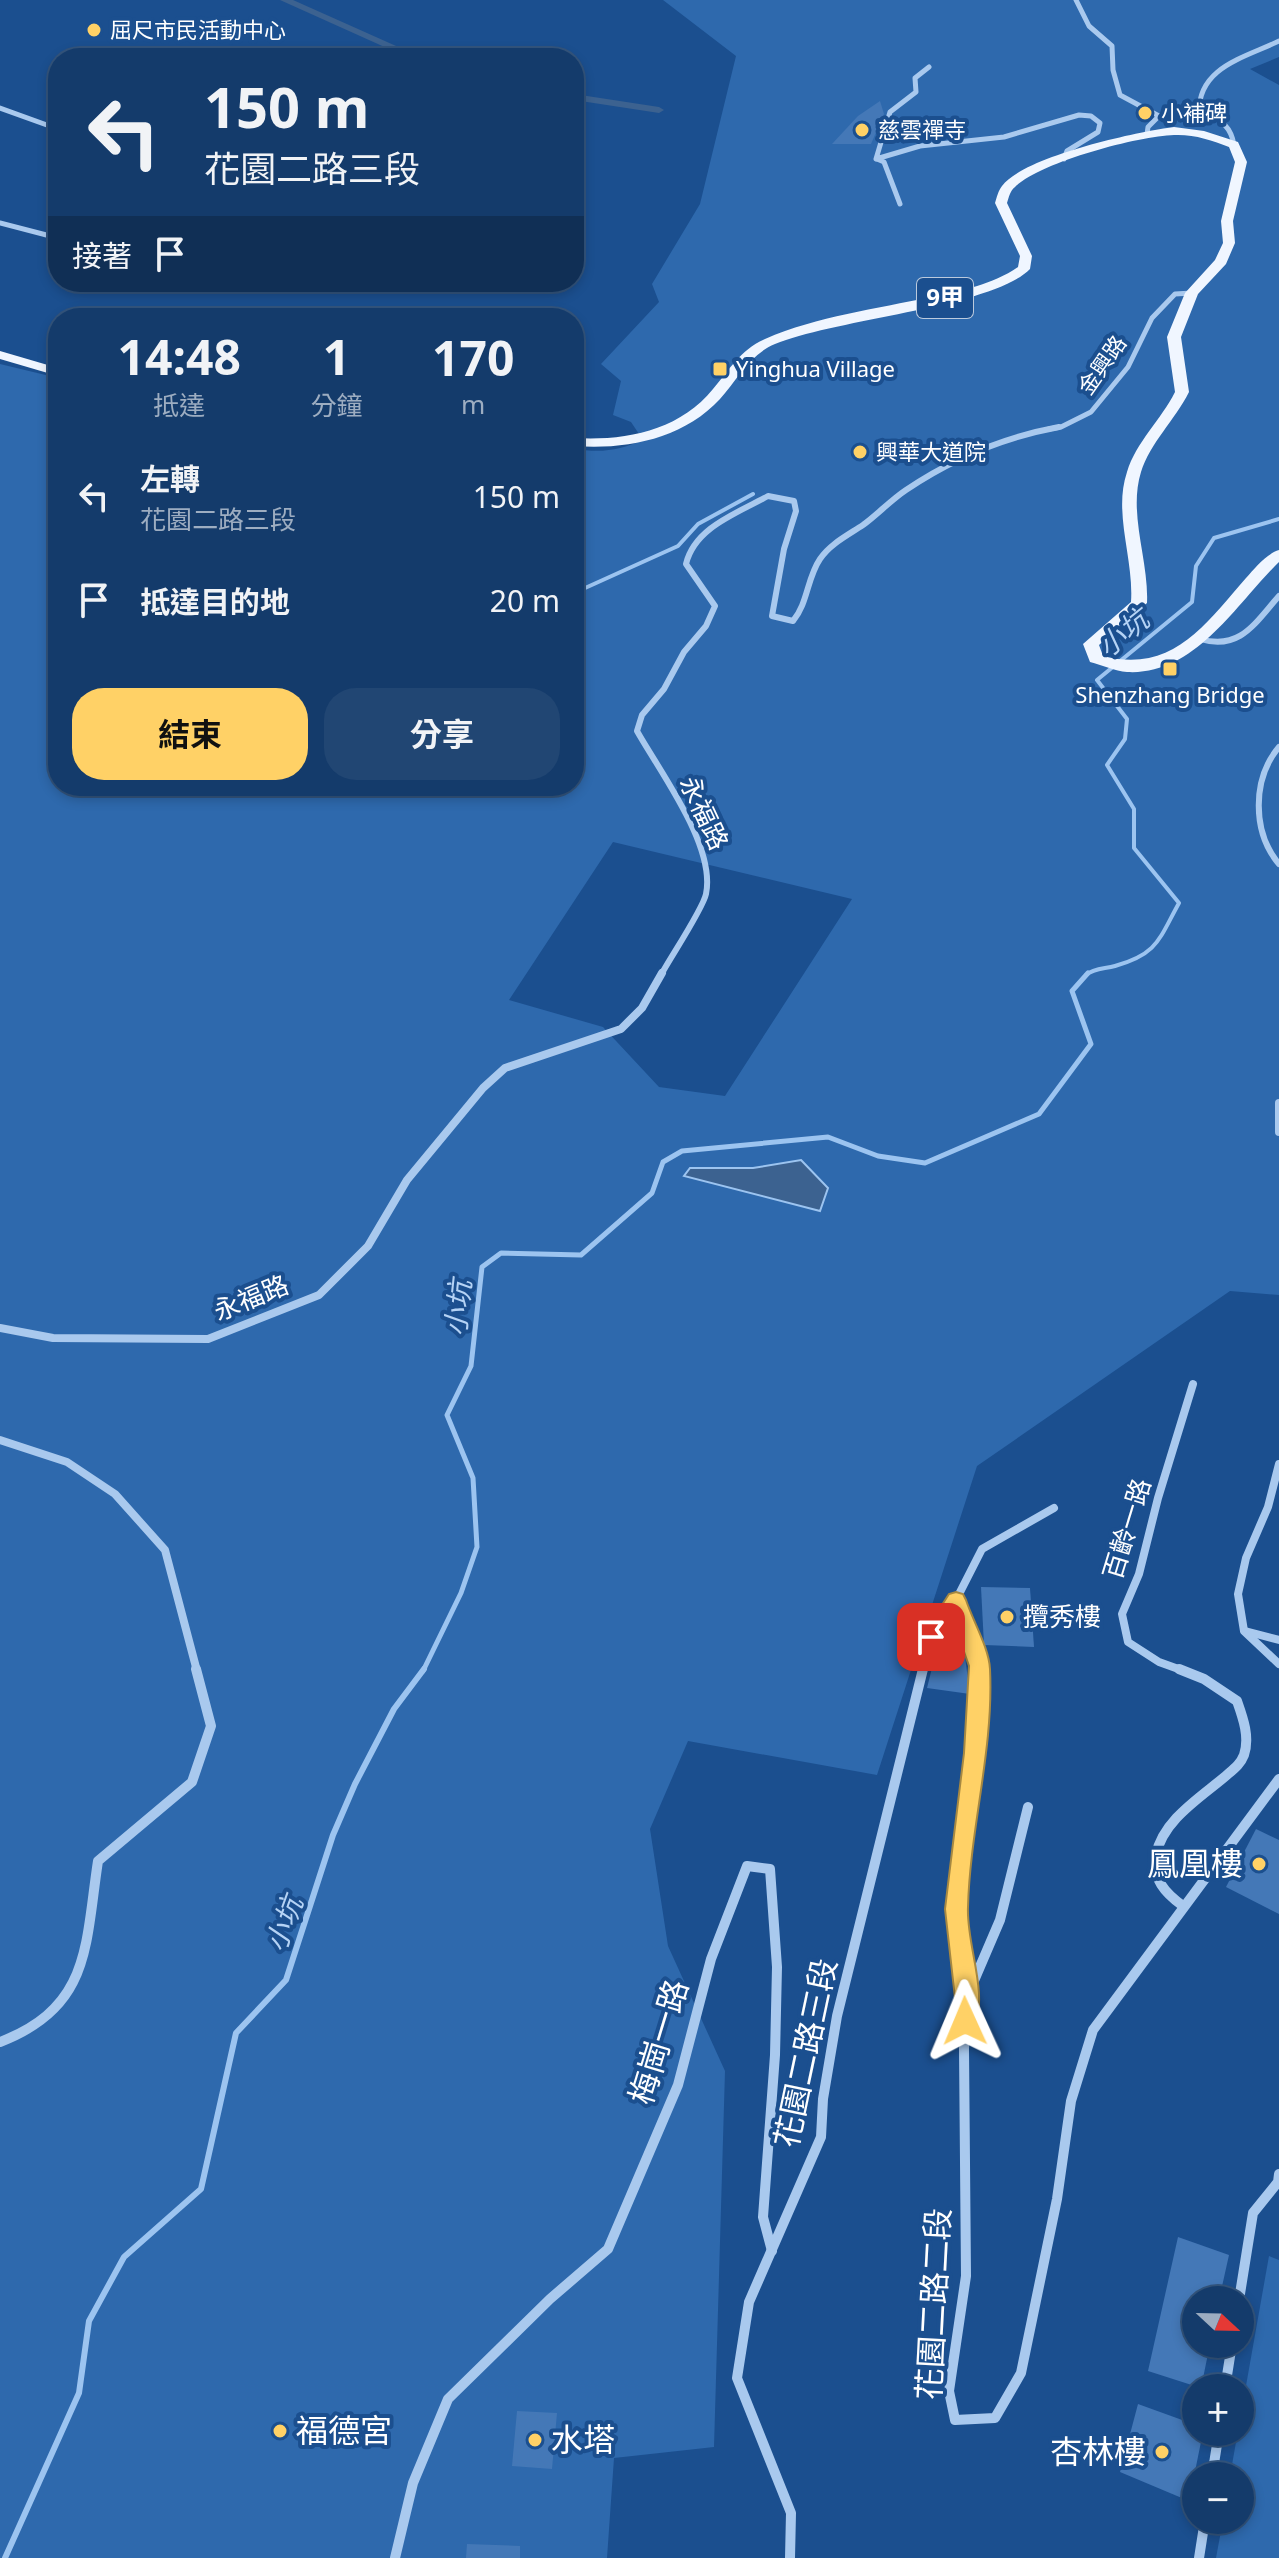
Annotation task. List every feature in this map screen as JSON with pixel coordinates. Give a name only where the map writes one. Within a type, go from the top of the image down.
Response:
[{"type":"main road","name":"9甲","points":[[584,442],[621,443],[677,423],[713,398],[753,349],[770,341],[968,292],[1011,278],[1024,269],[1026,256],[1001,203],[1004,193],[1018,179],[1064,160],[1147,134],[1196,132],[1234,145]]},
{"type":"main road","points":[[1234,145],[1241,162],[1227,221],[1229,243],[1221,261],[1192,293],[1174,337],[1182,392],[1142,453],[1133,474],[1130,509],[1140,587],[1139,603],[1131,614],[1091,644],[1096,659],[1111,666],[1133,669],[1151,665],[1200,639],[1226,613],[1262,568],[1279,554]]},
{"type":"main road","points":[[0,355],[48,369]]},
{"type":"street","points":[[1076,0],[1078,11],[1087,24],[1112,46],[1113,70],[1120,95],[1159,116],[1199,113],[1224,120],[1234,135],[1234,145]]},
{"type":"street","points":[[1199,113],[1196,99],[1206,80],[1226,64],[1279,41]]},
{"type":"street","points":[[876,159],[876,146],[888,126],[890,112],[916,92],[915,78],[929,67]]},
{"type":"street","points":[[0,108],[48,125]]},
{"type":"street","points":[[876,159],[920,146],[1004,137],[1079,115],[1091,116],[1100,123],[1098,132],[1067,151],[1064,160]]},
{"type":"street","points":[[1147,134],[1148,127],[1159,116]]},
{"type":"street","points":[[876,159],[884,162],[900,204]]},
{"type":"street","points":[[0,223],[48,235]]},
{"type":"street","name":"金興路","points":[[1023,434],[1061,427],[1091,412],[1128,367],[1152,318],[1175,294],[1192,293]]},
{"type":"street","name":"永福路","points":[[0,1328],[53,1338],[208,1339],[319,1295],[368,1246],[407,1180],[483,1088],[505,1068],[621,1029],[642,1008],[706,895],[705,859],[693,830],[637,731],[642,715],[664,689],[684,652],[706,626],[715,606],[686,564],[689,552],[707,530],[768,496],[794,501],[796,511],[784,549],[772,616],[793,621],[801,611],[818,561],[829,548],[938,469],[1023,434]]},
{"type":"street","points":[[1200,639],[1216,646],[1234,643],[1279,596]]},
{"type":"street","points":[[1279,747],[1268,756],[1261,788],[1260,836],[1271,858],[1279,864]]},
{"type":"street","points":[[1279,1103],[1279,1132]]},
{"type":"street","name":"百齡一路","points":[[1183,1906],[1164,1892],[1153,1873],[1158,1842],[1180,1815],[1210,1792],[1244,1759],[1247,1733],[1237,1701],[1204,1679],[1159,1662],[1128,1642],[1122,1614],[1139,1574],[1158,1498],[1193,1384]]},
{"type":"street","points":[[0,1440],[67,1462],[115,1494],[165,1550],[211,1726],[192,1782],[98,1861],[78,1978],[57,2012],[24,2035],[0,2042]]},
{"type":"street","points":[[1279,1464],[1268,1507],[1246,1558],[1238,1594],[1244,1631],[1279,1664]]},
{"type":"street","points":[[956,1600],[982,1549],[1054,1508]]},
{"type":"street","name":"花園二路二段","points":[[956,1600],[980,1666],[975,1753],[956,1909],[967,1998],[964,2049],[966,2276],[949,2391],[955,2420],[995,2418],[1021,2373],[1057,2199],[1071,2101],[1093,2030],[1183,1906]]},
{"type":"street","name":"花園二路三段","points":[[790,2558],[791,2513],[737,2378],[749,2302],[821,2137],[823,2099],[837,2016],[931,1637],[956,1600]]},
{"type":"street","points":[[1244,1631],[1279,1640]]},
{"type":"street","points":[[1183,1906],[1279,1779]]},
{"type":"street","points":[[967,1998],[1000,1920],[1028,1807]]},
{"type":"street","name":"梅崗一路","points":[[395,2558],[413,2483],[448,2399],[550,2299],[608,2249],[678,2085],[711,1959],[747,1866],[770,1869],[777,1967],[775,2055],[763,2217],[772,2251]]},
{"type":"street","points":[[1241,2286],[1253,2213],[1278,2182],[1279,2174]]},
{"type":"street","points":[[1199,2558],[1203,2534]]},
{"type":"shaded area","points":[[663,0],[1279,0],[1279,57],[1250,69],[1279,85],[1279,1295],[1230,1291],[977,1466],[877,1775],[688,1741],[650,1829],[668,1946],[725,2071],[714,2447],[614,2458],[607,2558],[0,2558],[0,364],[48,376],[48,796],[584,796],[584,450],[609,450],[643,440],[631,422],[613,415],[621,381],[601,364],[659,302],[652,284],[700,204],[736,56]],"holes":[[[613,842],[852,899],[725,1096],[659,1087],[603,1027],[509,1000]]]},
{"type":"shaded area","points":[[801,1160],[828,1188],[820,1211],[684,1176],[690,1168],[753,1168]]},
{"type":"shaded area","points":[[1269,2256],[1279,2260],[1279,2558],[1216,2558],[1220,2534],[1254,2534],[1254,2462],[1232,2462],[1235,2446],[1254,2446],[1254,2374],[1248,2374],[1251,2358],[1254,2358],[1254,2341]]},
{"type":"building","name":"慈雲禪寺","points":[[880,101],[884,114],[871,144],[832,144],[858,116]]},
{"type":"building","name":"攬秀樓","points":[[981,1587],[1030,1588],[1034,1647],[984,1645]]},
{"type":"building","points":[[952,1634],[963,1642],[970,1694],[927,1688],[940,1636]]},
{"type":"building","name":"鳳凰樓","points":[[1256,1829],[1279,1840],[1279,1914],[1226,1887]]},
{"type":"building","points":[[1178,2237],[1229,2255],[1222,2286],[1182,2286],[1182,2358],[1207,2358],[1204,2374],[1182,2374],[1182,2382],[1148,2371]]},
{"type":"building","name":"杏林樓","points":[[1138,2404],[1182,2420],[1182,2446],[1200,2446],[1197,2462],[1182,2462],[1182,2498],[1120,2472]]},
{"type":"building","name":"水塔","points":[[517,2411],[557,2413],[552,2469],[512,2466]]},
{"type":"building","points":[[467,2544],[520,2546],[520,2558],[466,2558]]},
{"type":"waterway","points":[[285,0],[395,48]]},
{"type":"waterway","points":[[584,99],[659,110]]},
{"type":"waterway","points":[[584,588],[678,546],[698,524],[753,494]]},
{"type":"waterway","name":"小坑","points":[[1087,975],[1129,961],[1149,950],[1156,944],[1179,903],[1134,848],[1134,809],[1107,765],[1125,739],[1127,719],[1097,680],[1192,602],[1196,566],[1214,538],[1279,519]]},
{"type":"waterway","name":"小坑","points":[[424,1669],[461,1593],[477,1547],[473,1478],[447,1415],[471,1366],[482,1267],[501,1253],[581,1255],[652,1193],[663,1162],[682,1151],[828,1137],[878,1156],[925,1163],[1039,1114],[1091,1044],[1072,991],[1087,975]]},
{"type":"waterway","name":"小坑","points":[[5,2558],[79,2393],[89,2321],[124,2257],[201,2189],[236,2033],[286,1980],[333,1835],[355,1784],[394,1709],[424,1669]]},
{"type":"place","name":"屈尺市民活動中心","points":[[94,30]]},
{"type":"place","name":"小補碑","points":[[1145,113]]},
{"type":"place","name":"慈雲禪寺","points":[[862,130]]},
{"type":"place","name":"Yinghua Village","points":[[720,369]]},
{"type":"place","name":"興華大道院","points":[[860,452]]},
{"type":"place","name":"Shenzhang Bridge","points":[[1170,669]]},
{"type":"place","name":"攬秀樓","points":[[1007,1617]]},
{"type":"place","name":"鳳凰樓","points":[[1259,1864]]},
{"type":"place","name":"福德宮","points":[[280,2431]]},
{"type":"place","name":"水塔","points":[[535,2440]]},
{"type":"place","name":"杏林樓","points":[[1162,2452]]},
{"type":"route","points":[[931,1637],[956,1600],[980,1666],[975,1753],[956,1909],[967,1998],[965,2021]]}]
